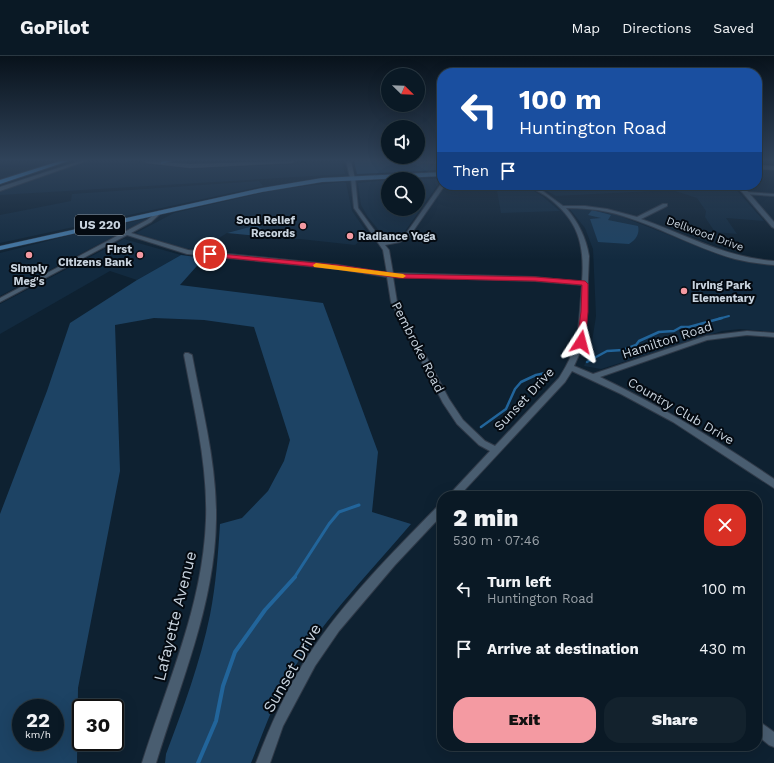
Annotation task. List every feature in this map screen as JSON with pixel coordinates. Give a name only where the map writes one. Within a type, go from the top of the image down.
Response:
[{"type":"main road","name":"US 220","points":[[0,248],[243,194]]},
{"type":"street","name":"Pembroke Road","points":[[355,194],[356,208],[383,244],[388,256],[394,302],[446,401],[460,422],[482,443],[495,450]]},
{"type":"street","points":[[383,244],[398,241],[407,236],[437,194]]},
{"type":"street","name":"Sunset Drive","points":[[458,491],[495,450],[562,380],[570,367],[581,342],[583,332],[585,284],[585,245],[576,224],[561,207],[546,194]]},
{"type":"street","points":[[746,194],[774,195]]},
{"type":"street","points":[[746,194],[774,226]]},
{"type":"street","points":[[637,219],[665,205]]},
{"type":"street","name":"Dellwood Drive","points":[[561,207],[601,208],[637,219],[735,257],[774,263]]},
{"type":"street","points":[[0,300],[155,218],[159,212]]},
{"type":"street","points":[[127,233],[187,252],[338,267],[391,275],[535,279],[585,284]]},
{"type":"street","name":"Hamilton Road","points":[[593,376],[706,338],[748,333],[774,335]]},
{"type":"street","name":"Lafayette Avenue","points":[[149,763],[188,645],[208,552],[211,504],[208,468],[188,354]]},
{"type":"street","name":"Country Club Drive","points":[[570,367],[593,376],[703,436],[774,484]]},
{"type":"street","name":"Sunset Drive","points":[[263,763],[278,723],[311,662],[335,627],[391,561],[437,513]]},
{"type":"street","points":[[762,731],[774,740]]},
{"type":"shaded area","points":[[72,194],[226,194],[0,243],[0,215],[71,201]]},
{"type":"shaded area","points":[[257,194],[348,194],[352,211],[368,234],[355,245],[292,239],[281,230],[269,234],[257,225],[227,233],[200,250],[182,248],[136,233],[174,213]]},
{"type":"shaded area","points":[[359,194],[381,194],[381,216],[416,216],[403,234],[392,240],[386,239],[368,217],[361,205]]},
{"type":"shaded area","points":[[425,194],[431,194],[425,203]]},
{"type":"shaded area","points":[[498,194],[539,194],[560,211],[501,213]]},
{"type":"shaded area","points":[[553,194],[595,194],[556,196]]},
{"type":"shaded area","points":[[684,194],[740,194],[764,221],[726,218],[737,234],[715,232],[705,217],[706,211],[697,198]]},
{"type":"shaded area","name":"Irving Park Elementary","points":[[569,208],[586,208],[612,213],[726,257],[774,266],[774,332],[740,329],[722,331],[601,369],[584,366],[591,348],[596,316],[593,249],[585,228]]},
{"type":"shaded area","points":[[592,210],[611,215],[608,220],[638,226],[637,236],[629,244],[598,242],[590,219],[601,218],[588,215]]},
{"type":"shaded area","points":[[145,219],[0,296],[0,253],[75,234]]},
{"type":"shaded area","points":[[257,225],[269,234],[281,230],[292,239],[227,233]]},
{"type":"shaded area","points":[[124,239],[181,255],[137,280],[110,271],[0,334],[0,304]]},
{"type":"shaded area","points":[[181,255],[204,258],[180,285],[323,303],[378,452],[372,512],[411,524],[335,612],[294,668],[275,702],[251,763],[165,763],[166,754],[191,686],[206,633],[214,592],[220,524],[242,518],[268,491],[284,461],[290,440],[254,327],[204,320],[154,318],[115,325],[120,471],[78,688],[78,699],[72,699],[72,751],[77,751],[77,763],[0,763],[0,514],[47,391],[70,323],[137,280]]},
{"type":"waterway","points":[[718,319],[729,316]]},
{"type":"waterway","points":[[587,362],[607,351],[623,350],[636,345],[639,341],[659,332],[674,331],[681,327],[689,327],[722,318]]},
{"type":"waterway","points":[[481,427],[506,409],[515,389],[521,382],[536,375],[550,372]]},
{"type":"waterway","points":[[294,578],[329,524],[339,512],[359,505]]},
{"type":"waterway","points":[[198,763],[216,721],[223,686],[235,652],[265,610],[295,577]]},
{"type":"slow traffic","points":[[316,265],[338,267],[383,275],[403,276]]},
{"type":"place","name":"Soul Relief Records","points":[[303,226]]},
{"type":"place","name":"Radiance Yoga","points":[[350,236]]},
{"type":"place","name":"Simply Meg's","points":[[29,255]]},
{"type":"place","name":"First Citizens Bank","points":[[140,255]]},
{"type":"place","name":"Irving Park Elementary","points":[[684,291]]},
{"type":"route","points":[[210,254],[338,267],[383,275],[535,279],[585,284],[585,312],[581,342]]}]
